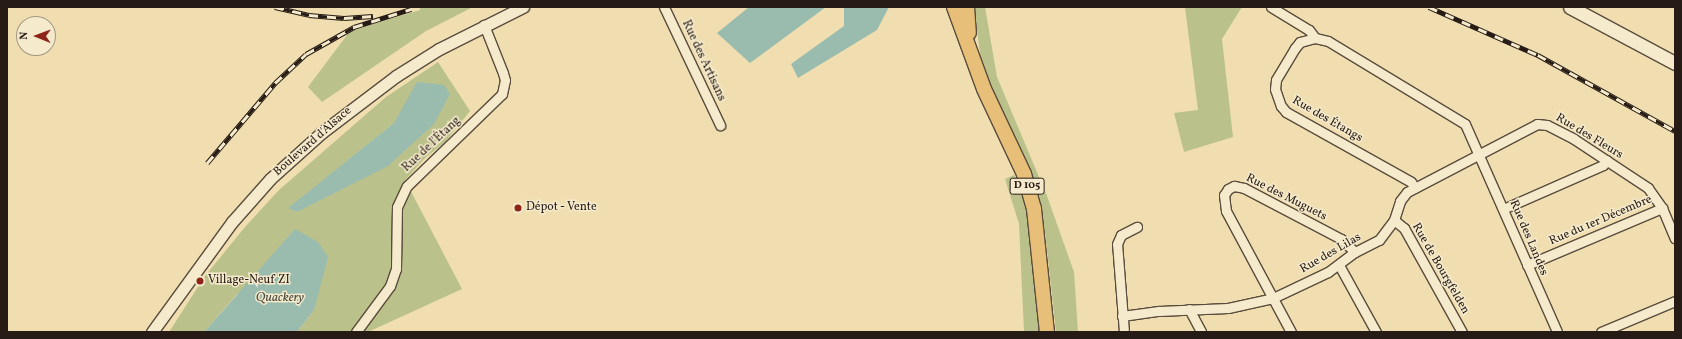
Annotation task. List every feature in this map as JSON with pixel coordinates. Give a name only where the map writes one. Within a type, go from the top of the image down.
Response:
[{"type":"main road","name":"D 105","points":[[954,7],[984,89],[1024,174],[1034,209],[1047,332]]},
{"type":"main road","name":"D 105","points":[[967,7],[970,50]]},
{"type":"main road","points":[[1570,7],[1675,63]]},
{"type":"street","name":"Boulevard d'Alsace","points":[[152,332],[232,222],[275,174],[357,104],[439,50],[484,25],[523,7]]},
{"type":"street","name":"Rue des Artisans","points":[[664,7],[720,125]]},
{"type":"street","points":[[1271,7],[1309,30],[1315,38],[1328,40],[1465,124],[1478,153]]},
{"type":"street","name":"Rue de l'Étang","points":[[356,332],[390,286],[396,269],[397,207],[407,186],[502,94],[504,73],[484,25]]},
{"type":"street","name":"Rue des Étangs","points":[[1315,38],[1300,42],[1276,80],[1275,89],[1281,106],[1286,112],[1412,182],[1415,188]]},
{"type":"street","name":"Rue des Fleurs","points":[[1394,220],[1400,201],[1407,192],[1475,158],[1478,153],[1536,124],[1547,125],[1607,160],[1648,188],[1662,208],[1675,238]]},
{"type":"street","name":"Rue des Landes","points":[[1478,153],[1557,332]]},
{"type":"street","points":[[1503,209],[1603,165],[1607,160]]},
{"type":"street","name":"Rue des Muguets","points":[[1273,298],[1226,211],[1224,195],[1228,189],[1234,186],[1244,188],[1341,239],[1355,252]]},
{"type":"street","name":"Rue du 1er Décembre","points":[[1527,265],[1662,208]]},
{"type":"street","name":"Rue des Lilas","points":[[1122,316],[1189,309],[1228,308],[1273,298],[1339,265],[1355,252],[1379,240],[1394,220]]},
{"type":"street","name":"Rue de Bourgfelden","points":[[1394,220],[1404,228],[1462,332]]},
{"type":"street","points":[[1124,332],[1117,244],[1121,235],[1137,226]]},
{"type":"street","points":[[1339,265],[1376,332]]},
{"type":"street","points":[[1273,298],[1291,332]]},
{"type":"street","points":[[1601,332],[1675,301]]},
{"type":"street","points":[[1189,309],[1201,332]]},
{"type":"green space","points":[[420,7],[473,7],[426,31],[322,102],[308,87],[350,31],[420,10]]},
{"type":"green space","points":[[974,7],[985,7],[997,77],[1047,196],[1074,272],[1078,332],[1056,332],[1045,232],[1038,197],[1029,169],[988,81],[980,54]]},
{"type":"green space","points":[[1185,7],[1242,7],[1222,39],[1233,137],[1184,152],[1174,113],[1198,110]]},
{"type":"green space","points":[[438,62],[470,111],[445,142],[425,158],[405,180],[462,289],[368,332],[297,332],[314,310],[237,294],[204,332],[169,332],[205,276],[245,227],[279,190],[386,97]],"holes":[[[394,123],[297,212],[289,208]]]},
{"type":"green space","points":[[1014,175],[1022,188],[1029,215],[1040,294],[1039,332],[1024,332],[1019,224],[1005,179]]},
{"type":"water","points":[[749,7],[826,7],[750,63],[717,33]]},
{"type":"water","points":[[844,7],[889,7],[877,30],[798,78],[791,64],[844,26]]},
{"type":"water","points":[[417,82],[444,85],[450,94],[434,124],[388,166],[297,212],[288,208],[394,123]]},
{"type":"water","name":"Quackery","points":[[295,229],[318,242],[328,257],[314,310],[297,332],[204,332]]},
{"type":"railway","points":[[275,7],[309,15],[344,18],[373,16]]},
{"type":"railway","points":[[1429,7],[1538,55],[1675,131]]},
{"type":"railway","points":[[207,163],[275,83],[306,54],[354,27],[411,9]]},
{"type":"place","name":"Dépot - Vente","points":[[518,208]]},
{"type":"place","name":"Village-Neuf ZI","points":[[200,281]]}]
